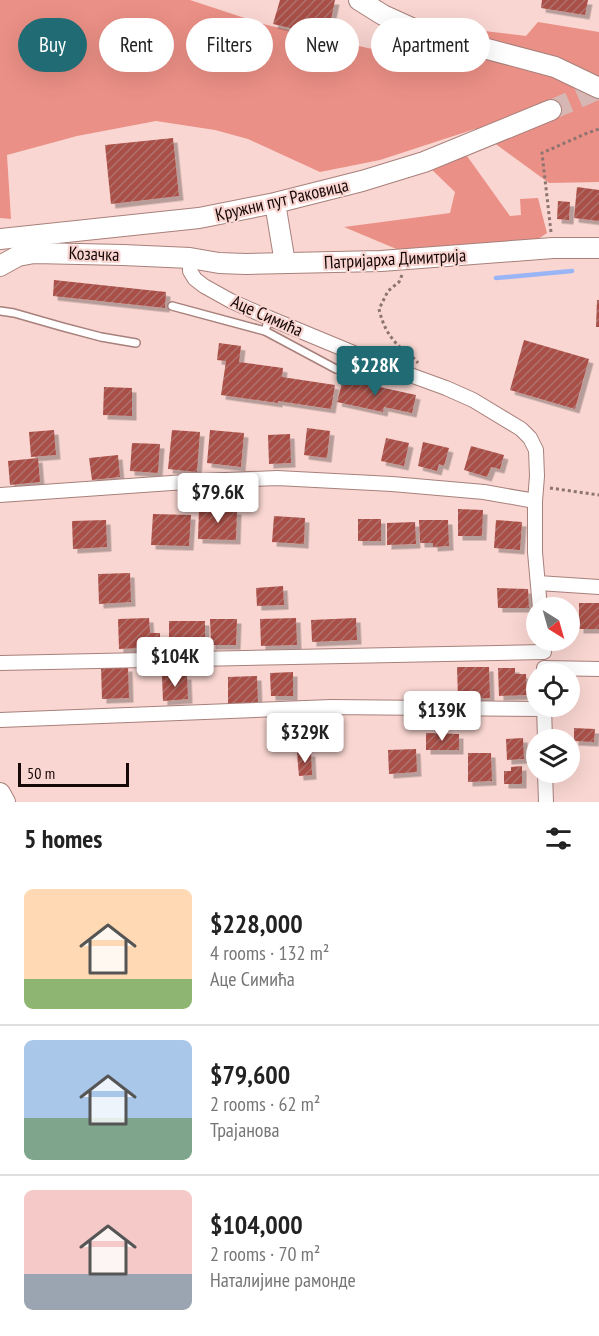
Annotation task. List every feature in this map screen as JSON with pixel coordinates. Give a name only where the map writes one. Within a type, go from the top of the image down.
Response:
[{"type":"main road","points":[[359,0],[383,15],[416,30],[555,67],[599,88]]},
{"type":"main road","name":"Кружни пут Раковица","points":[[0,239],[181,221],[275,203],[407,168],[551,110]]},
{"type":"main road","points":[[275,203],[285,263]]},
{"type":"main road","name":"Патријарха Димитрија","points":[[190,258],[246,264],[381,261],[553,248],[599,248]]},
{"type":"main road","name":"Козачка","points":[[0,266],[18,256],[34,253],[190,258]]},
{"type":"main road","points":[[0,793],[5,802]]},
{"type":"street","name":"Аце Симића","points":[[190,258],[190,271],[200,283],[267,324],[473,400],[521,429],[530,438],[536,450],[535,552],[539,597]]},
{"type":"street","points":[[0,495],[277,478],[473,491],[535,501]]},
{"type":"street","points":[[538,583],[599,588]]},
{"type":"street","points":[[0,663],[526,647]]},
{"type":"street","points":[[580,670],[599,669]]},
{"type":"street","points":[[0,720],[331,706],[526,708]]},
{"type":"street","points":[[545,783],[546,802]]},
{"type":"lane","points":[[172,306],[267,324],[336,369]]},
{"type":"lane","points":[[0,311],[101,337],[136,343]]},
{"type":"path","points":[[553,248],[542,153],[599,129]]},
{"type":"path","points":[[388,291],[379,309],[384,326],[398,345],[415,359],[434,384]]},
{"type":"path","points":[[536,486],[599,495]]},
{"type":"shaded area","points":[[0,0],[190,0],[245,18],[186,18],[186,72],[273,72],[273,26],[285,29],[285,72],[359,72],[359,46],[371,49],[371,72],[490,72],[490,32],[526,36],[538,22],[599,32],[599,182],[549,183],[475,129],[380,160],[320,172],[248,139],[215,130],[156,121],[77,136],[7,155],[11,219],[0,218]]},
{"type":"shaded area","points":[[467,156],[510,216],[521,215],[520,199],[538,198],[547,233],[535,241],[406,253],[344,227],[450,213],[455,192],[428,166]]},
{"type":"building","points":[[280,0],[335,0],[331,18],[285,18],[285,27],[273,24]]},
{"type":"building","points":[[542,0],[588,0],[585,15],[541,8]]},
{"type":"building","points":[[173,138],[179,196],[111,204],[105,145]]},
{"type":"building","points":[[577,187],[599,190],[599,221],[574,218]]},
{"type":"building","points":[[558,201],[570,202],[569,220],[557,219]]},
{"type":"building","points":[[54,280],[166,292],[165,308],[53,296]]},
{"type":"building","points":[[597,300],[599,300],[599,327],[596,327]]},
{"type":"building","points":[[524,340],[589,359],[575,409],[510,390]]},
{"type":"building","points":[[219,343],[241,346],[239,362],[283,368],[282,377],[335,385],[331,409],[221,395],[226,361],[217,360]]},
{"type":"building","points":[[343,379],[416,395],[412,413],[384,407],[383,412],[337,402]]},
{"type":"building","points":[[104,387],[132,388],[132,416],[103,415]]},
{"type":"building","points":[[307,428],[330,431],[327,458],[304,455]]},
{"type":"building","points":[[54,430],[56,455],[31,457],[29,432]]},
{"type":"building","points":[[172,430],[200,432],[197,472],[168,469]]},
{"type":"building","points":[[210,430],[244,433],[241,467],[207,463]]},
{"type":"building","points":[[290,434],[291,463],[269,464],[268,435]]},
{"type":"building","points":[[386,438],[409,443],[404,466],[381,461]]},
{"type":"building","points":[[423,442],[449,448],[444,466],[439,464],[437,471],[418,466]]},
{"type":"building","points":[[132,443],[160,444],[158,473],[130,471]]},
{"type":"building","points":[[471,446],[504,455],[500,469],[491,467],[487,477],[464,470]]},
{"type":"building","points":[[118,455],[120,477],[92,480],[89,458]]},
{"type":"building","points":[[38,458],[40,482],[10,485],[8,461]]},
{"type":"building","points":[[199,509],[237,510],[236,540],[198,539]]},
{"type":"building","points":[[458,509],[483,510],[482,536],[458,536]]},
{"type":"building","points":[[153,514],[191,515],[189,546],[151,545]]},
{"type":"building","points":[[274,516],[305,518],[304,544],[272,542]]},
{"type":"building","points":[[358,519],[381,519],[381,541],[358,541]]},
{"type":"building","points":[[106,520],[107,547],[73,549],[72,521]]},
{"type":"building","points":[[419,520],[448,520],[449,546],[433,547],[433,543],[420,543]]},
{"type":"building","points":[[496,520],[522,522],[520,550],[494,548]]},
{"type":"building","points":[[415,522],[416,544],[387,545],[387,523]]},
{"type":"building","points":[[130,573],[131,602],[99,604],[98,574]]},
{"type":"building","points":[[283,586],[284,605],[257,606],[256,588]]},
{"type":"building","points":[[497,588],[528,589],[526,608],[498,608]]},
{"type":"building","points":[[580,603],[599,603],[599,629],[580,629]]},
{"type":"building","points":[[149,618],[150,633],[160,633],[160,647],[119,649],[118,619]]},
{"type":"building","points":[[296,618],[297,645],[261,646],[260,619]]},
{"type":"building","points":[[356,618],[357,640],[312,642],[311,620]]},
{"type":"building","points":[[210,619],[237,619],[236,645],[211,645]]},
{"type":"building","points":[[169,621],[205,621],[205,647],[169,647]]},
{"type":"building","points":[[128,667],[129,698],[102,699],[101,668]]},
{"type":"building","points":[[457,667],[489,667],[490,698],[458,699]]},
{"type":"building","points":[[498,668],[515,668],[515,674],[526,674],[526,695],[499,696]]},
{"type":"building","points":[[293,672],[293,696],[271,696],[270,673]]},
{"type":"building","points":[[187,675],[188,699],[163,701],[162,676]]},
{"type":"building","points":[[257,676],[258,703],[228,704],[228,677]]},
{"type":"building","points":[[574,728],[595,729],[594,742],[580,741],[580,729]]},
{"type":"building","points":[[426,733],[459,734],[459,750],[426,750]]},
{"type":"building","points":[[523,738],[524,759],[507,760],[506,739]]},
{"type":"building","points":[[416,749],[417,772],[389,774],[388,750]]},
{"type":"building","points":[[311,752],[312,775],[299,776],[297,753]]},
{"type":"building","points":[[468,753],[491,753],[492,781],[468,782]]},
{"type":"building","points":[[522,766],[522,784],[504,784],[504,771],[511,771],[511,767]]},
{"type":"waterway","points":[[496,278],[572,271]]},
{"type":"tunnel","points":[[551,110],[599,89]]}]
